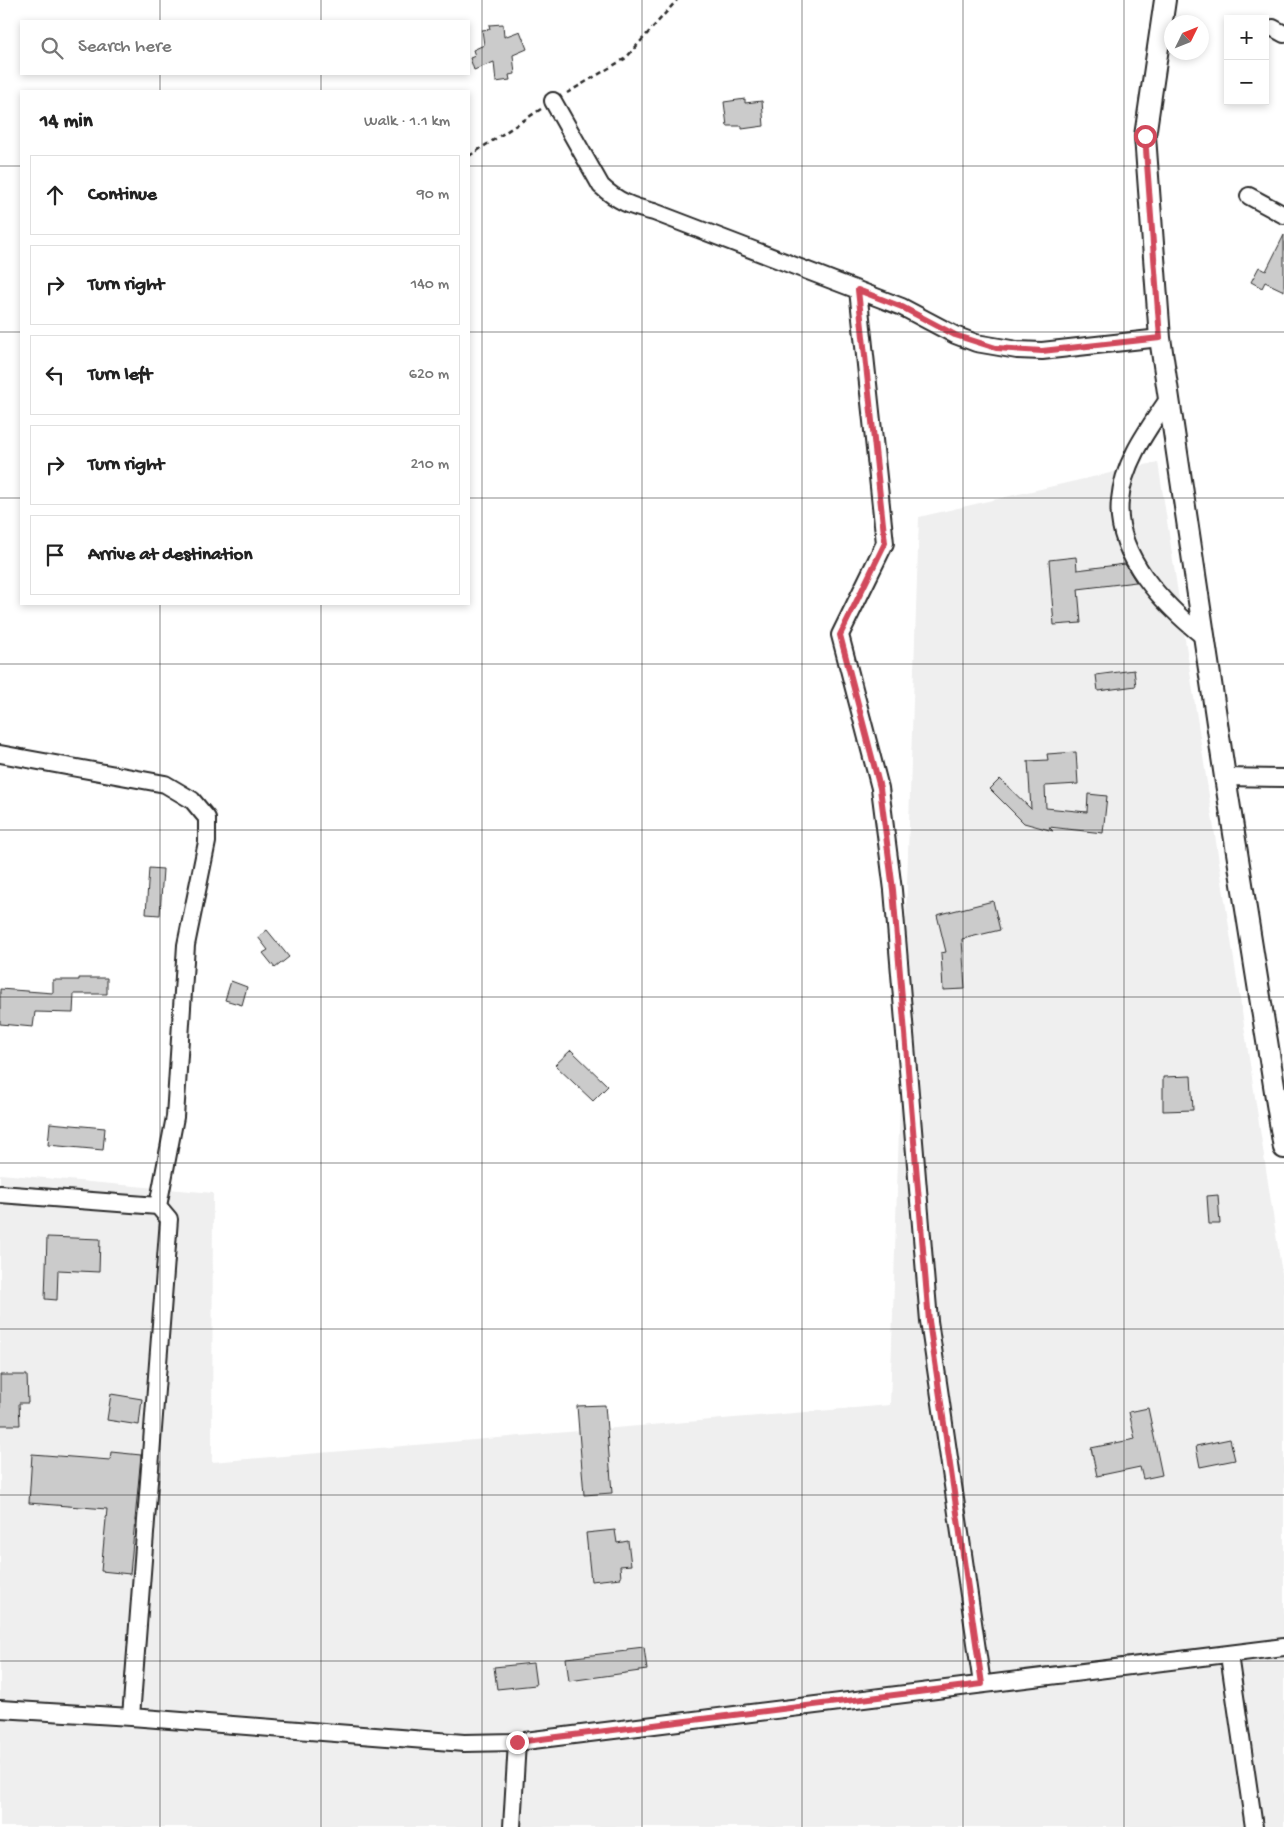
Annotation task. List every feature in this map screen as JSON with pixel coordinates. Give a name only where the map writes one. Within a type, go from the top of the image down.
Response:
[{"type":"main road","points":[[1165,0],[1145,136],[1160,338],[1225,777],[1284,1148]]},
{"type":"street","points":[[553,101],[593,173],[612,196],[627,205],[654,212],[902,307],[955,335],[996,348],[1042,351],[1160,338]]},
{"type":"street","points":[[1250,196],[1284,215]]},
{"type":"street","points":[[858,290],[885,543],[840,635],[880,788],[893,890],[929,1321],[982,1684]]},
{"type":"street","points":[[1169,398],[1146,432],[1130,463],[1120,499],[1121,521],[1126,542],[1140,573],[1190,626],[1204,637]]},
{"type":"street","points":[[0,754],[166,784],[192,800],[207,818],[207,842],[186,945],[175,1117],[158,1206]]},
{"type":"street","points":[[1225,777],[1284,778]]},
{"type":"street","points":[[0,1194],[158,1206],[169,1219],[131,1716]]},
{"type":"street","points":[[0,1709],[131,1716],[464,1743],[517,1742],[1284,1647]]},
{"type":"street","points":[[1229,1655],[1254,1827]]},
{"type":"street","points":[[512,1827],[517,1742]]},
{"type":"path","points":[[470,155],[553,101],[626,58],[677,0]]},
{"type":"shaded area","points":[[1158,462],[1284,1287],[1284,1827],[0,1827],[0,1174],[213,1193],[212,1462],[890,1405],[919,517]]},
{"type":"building","points":[[503,24],[504,37],[520,31],[527,49],[513,55],[515,74],[509,75],[510,80],[496,82],[494,62],[474,70],[470,58],[475,56],[473,50],[484,45],[482,30],[490,29],[489,25]]},
{"type":"building","points":[[745,99],[745,103],[762,101],[764,126],[742,129],[742,126],[727,126],[724,102]]},
{"type":"building","points":[[1284,235],[1284,291],[1265,282],[1262,288],[1251,282],[1259,267],[1266,271]]},
{"type":"building","points":[[1076,557],[1077,570],[1125,564],[1136,582],[1078,589],[1081,623],[1054,625],[1049,560]]},
{"type":"building","points":[[1134,670],[1136,686],[1098,691],[1096,675]]},
{"type":"building","points":[[1076,752],[1078,784],[1045,786],[1046,808],[1087,812],[1088,794],[1107,796],[1103,833],[1049,827],[1053,831],[1024,823],[990,789],[1000,779],[1031,809],[1028,761],[1048,760],[1047,754]]},
{"type":"building","points":[[149,868],[163,869],[160,915],[146,914]]},
{"type":"building","points":[[993,901],[1000,930],[962,939],[965,989],[943,990],[941,953],[946,952],[937,915]]},
{"type":"building","points":[[267,930],[289,957],[275,968],[263,953],[268,950],[258,937]]},
{"type":"building","points":[[79,978],[107,978],[107,994],[74,994],[73,1013],[35,1012],[33,1027],[0,1024],[0,989],[53,993],[53,980],[79,980]]},
{"type":"building","points":[[231,981],[247,987],[242,1005],[225,1000]]},
{"type":"building","points":[[571,1050],[608,1086],[593,1101],[555,1065]]},
{"type":"building","points":[[1191,1076],[1193,1110],[1163,1111],[1163,1077]]},
{"type":"building","points":[[50,1123],[105,1128],[103,1150],[48,1145]]},
{"type":"building","points":[[1218,1195],[1220,1224],[1209,1224],[1207,1196]]},
{"type":"building","points":[[47,1237],[100,1239],[99,1272],[58,1270],[57,1300],[45,1299]]},
{"type":"building","points":[[0,1375],[27,1375],[28,1403],[19,1403],[20,1425],[0,1425]]},
{"type":"building","points":[[111,1394],[142,1399],[139,1425],[107,1420]]},
{"type":"building","points":[[605,1405],[612,1493],[584,1495],[577,1406]]},
{"type":"building","points":[[1148,1408],[1162,1475],[1143,1479],[1140,1467],[1097,1476],[1091,1448],[1135,1439],[1129,1412]]},
{"type":"building","points":[[1230,1439],[1235,1460],[1200,1467],[1196,1446]]},
{"type":"building","points":[[111,1452],[141,1455],[130,1574],[101,1571],[107,1509],[29,1503],[32,1454],[110,1460]]},
{"type":"building","points":[[615,1530],[617,1543],[628,1541],[631,1565],[620,1566],[621,1578],[591,1581],[586,1533]]},
{"type":"building","points":[[644,1647],[647,1670],[569,1681],[566,1658],[627,1651],[627,1649]]},
{"type":"building","points":[[533,1663],[536,1685],[497,1689],[494,1667]]},
{"type":"route","points":[[517,1742],[982,1684],[929,1321],[893,890],[880,788],[840,635],[885,543],[858,290],[902,307],[955,335],[996,348],[1042,351],[1160,338],[1145,136]]}]
